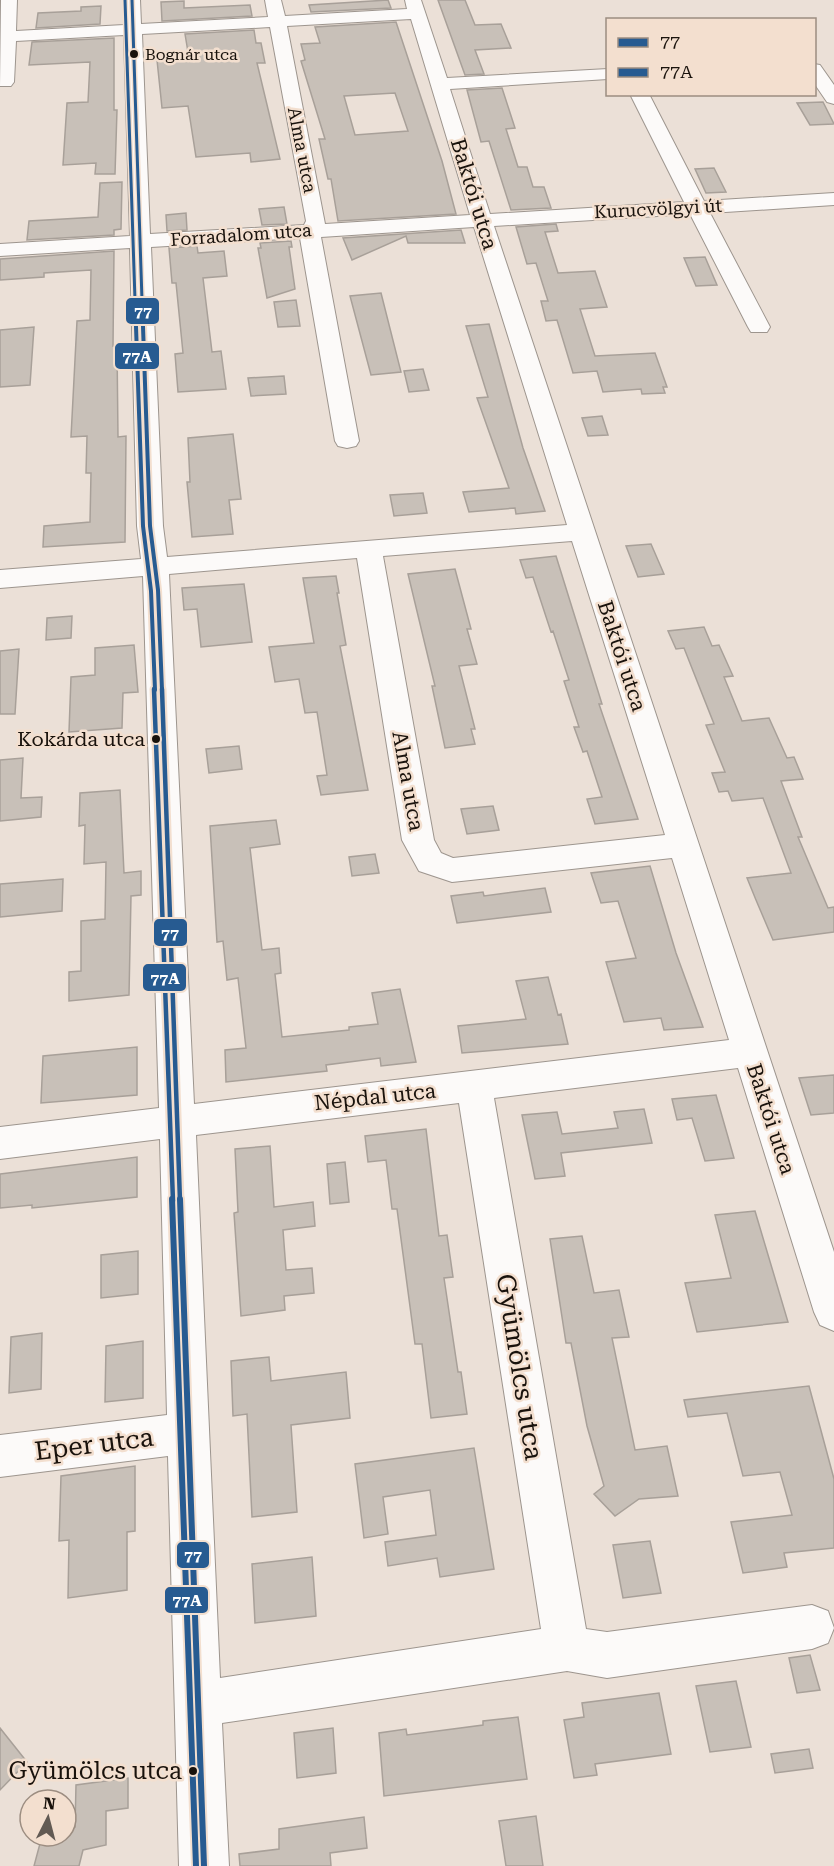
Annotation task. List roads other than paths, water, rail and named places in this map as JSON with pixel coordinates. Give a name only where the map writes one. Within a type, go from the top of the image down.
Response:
[{"type":"street","points":[[5,82],[4,37],[9,0]]},
{"type":"street","name":"Alma utca","points":[[273,0],[316,221],[310,236],[347,441]]},
{"type":"street","points":[[4,37],[133,15],[277,22],[415,7]]},
{"type":"street","name":"Baktói utca","points":[[415,7],[834,1312]]},
{"type":"street","points":[[133,15],[150,526],[155,566],[204,1866]]},
{"type":"street","points":[[816,63],[834,62]]},
{"type":"street","points":[[816,72],[834,98]]},
{"type":"street","points":[[440,84],[606,74]]},
{"type":"street","points":[[640,96],[759,327]]},
{"type":"street","name":"Kurucvölgyi út","points":[[482,219],[834,199]]},
{"type":"street","name":"Forradalom utca","points":[[0,250],[482,219]]},
{"type":"street","points":[[0,579],[582,532]]},
{"type":"street","name":"Alma utca","points":[[369,550],[418,840],[430,862],[452,870],[684,845]]},
{"type":"street","name":"Népdal utca","points":[[0,1143],[177,1123],[248,1111],[750,1052]]},
{"type":"street","name":"Gyümölcs utca","points":[[474,1086],[567,1648]]},
{"type":"street","name":"Eper utca","points":[[0,1456],[188,1433]]},
{"type":"street","points":[[198,1704],[567,1648],[608,1655],[812,1627]]},
{"type":"place","name":"Bognár utca","points":[[134,54]]},
{"type":"place","name":"Kokárda utca","points":[[156,739]]},
{"type":"place","name":"Gyümölcs utca","points":[[193,1771]]}]
